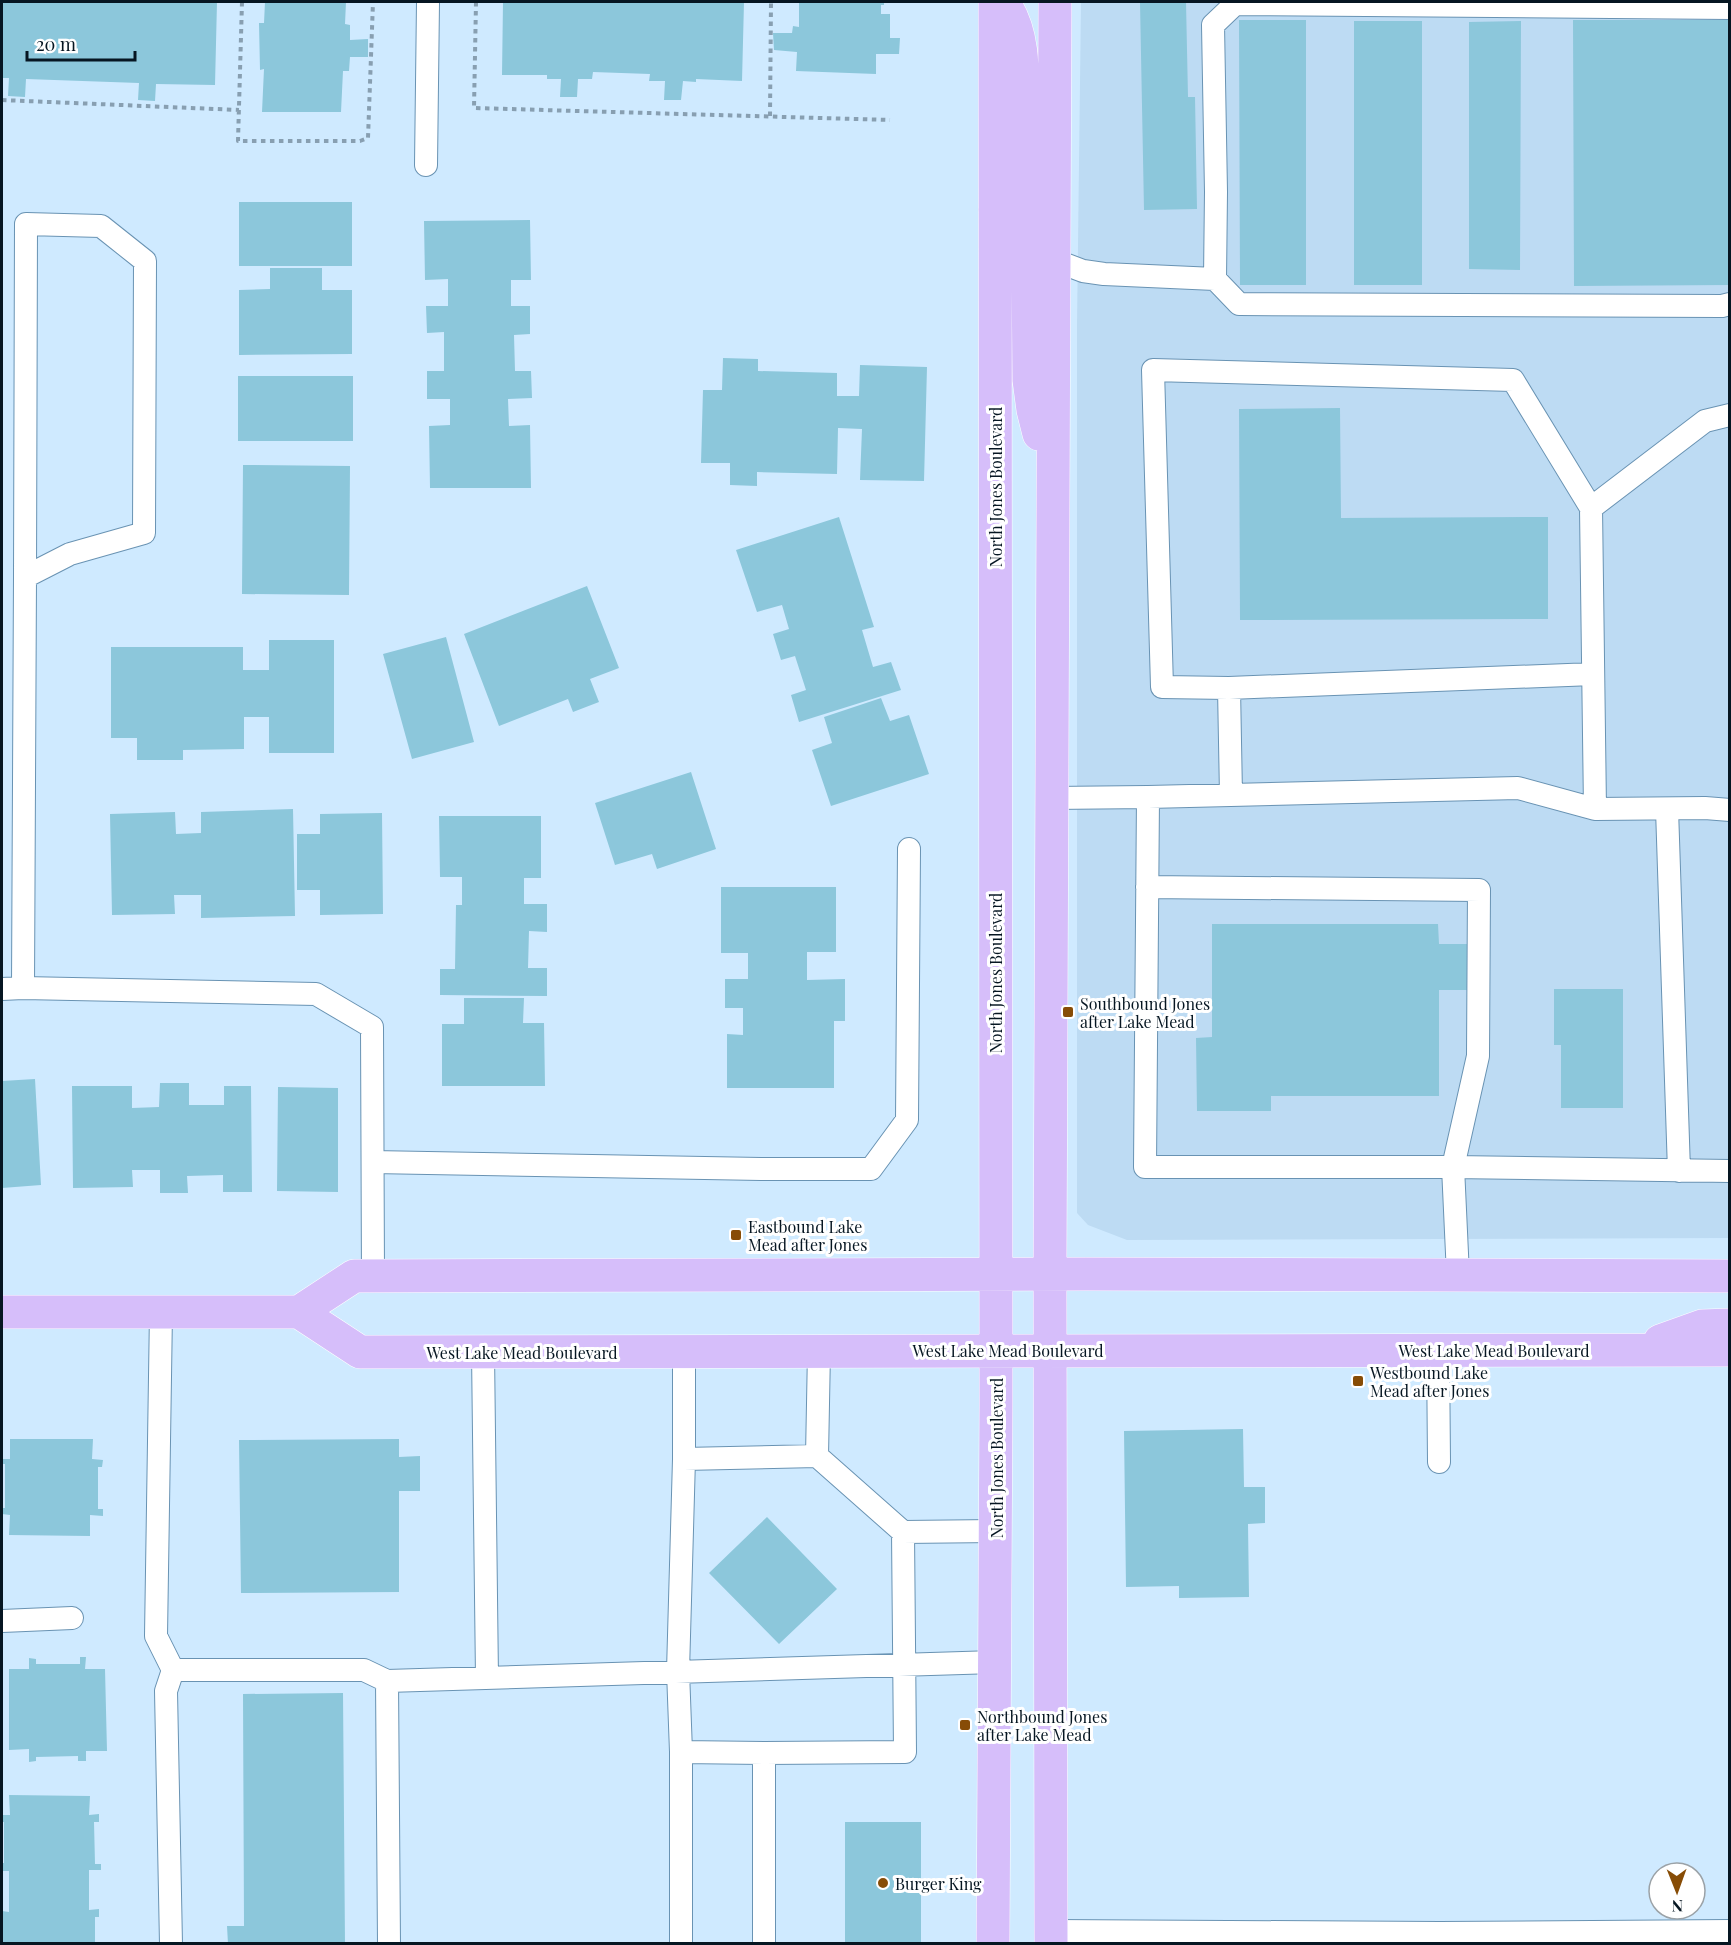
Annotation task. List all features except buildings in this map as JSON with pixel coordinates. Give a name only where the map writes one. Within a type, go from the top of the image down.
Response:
[{"type":"main road","name":"North Jones Boulevard","points":[[993,1944],[996,1350],[995,2]]},
{"type":"main road","points":[[1003,2],[1009,10],[1021,48],[1022,181],[1026,196],[1054,260]]},
{"type":"main road","points":[[1052,1937],[1050,1274],[1055,2]]},
{"type":"main road","points":[[995,210],[1026,248],[1031,400],[1038,432],[1053,456]]},
{"type":"main road","points":[[2,1312],[299,1312],[354,1276],[1050,1274],[1730,1276]]},
{"type":"main road","name":"West Lake Mead Boulevard","points":[[299,1312],[360,1352],[1730,1350]]},
{"type":"main road","points":[[1635,1350],[1702,1326],[1730,1325]]},
{"type":"lane","points":[[426,165],[428,2]]},
{"type":"lane","points":[[1215,279],[1213,26],[1235,4],[1730,8]]},
{"type":"lane","points":[[25,577],[70,554],[144,533],[145,261],[101,226],[26,224],[25,577],[12,988],[316,993],[372,1027],[373,1276]]},
{"type":"lane","points":[[1054,260],[1083,271],[1104,274],[1215,279],[1239,304],[1722,306],[1730,304]]},
{"type":"lane","points":[[1593,674],[1229,688],[1162,687],[1153,370],[1513,380],[1592,508],[1595,809]]},
{"type":"lane","points":[[1592,508],[1704,421],[1730,415]]},
{"type":"lane","points":[[1229,688],[1230,795]]},
{"type":"lane","points":[[1052,798],[1518,788],[1595,809],[1705,808],[1730,810]]},
{"type":"lane","points":[[1148,797],[1145,1167],[1453,1167],[1730,1171]]},
{"type":"lane","points":[[1667,809],[1679,1171]]},
{"type":"lane","points":[[373,1162],[871,1169],[907,1120],[909,849]]},
{"type":"lane","points":[[1147,887],[1479,890],[1478,1056],[1453,1167],[1458,1275]]},
{"type":"lane","points":[[160,1312],[156,1636],[173,1670],[166,1691],[171,1944]]},
{"type":"lane","points":[[1438,1350],[1438,1462]]},
{"type":"lane","points":[[681,1944],[681,1752],[678,1671],[684,1459],[684,1351]]},
{"type":"lane","points":[[817,1456],[819,1351]]},
{"type":"lane","points":[[483,1352],[487,1678]]},
{"type":"lane","points":[[684,1459],[817,1456],[903,1532],[995,1531]]},
{"type":"lane","points":[[681,1752],[764,1754],[905,1752],[903,1532]]},
{"type":"lane","points":[[2,1621],[72,1618]]},
{"type":"lane","points":[[173,1670],[364,1670],[387,1681],[995,1662]]},
{"type":"lane","points":[[387,1681],[389,1944]]},
{"type":"lane","points":[[764,1754],[764,1944]]},
{"type":"lane","points":[[1052,1937],[1730,1931]]},
{"type":"path","points":[[242,2],[238,141],[360,141],[368,138],[373,2]]},
{"type":"path","points":[[476,2],[474,108],[890,120]]},
{"type":"path","points":[[770,116],[771,2]]},
{"type":"path","points":[[2,100],[239,110]]},
{"type":"shaded area","points":[[1081,2],[1729,2],[1729,1238],[1127,1240],[1088,1225],[1077,1213],[1077,326]]},
{"type":"place","name":"Southbound Jones after Lake Mead","points":[[1068,1012]]},
{"type":"place","name":"Eastbound Lake Mead after Jones","points":[[736,1235]]},
{"type":"place","name":"Westbound Lake Mead after Jones","points":[[1358,1381]]},
{"type":"place","name":"Northbound Jones after Lake Mead","points":[[965,1725]]},
{"type":"place","name":"Burger King","points":[[883,1883]]}]
